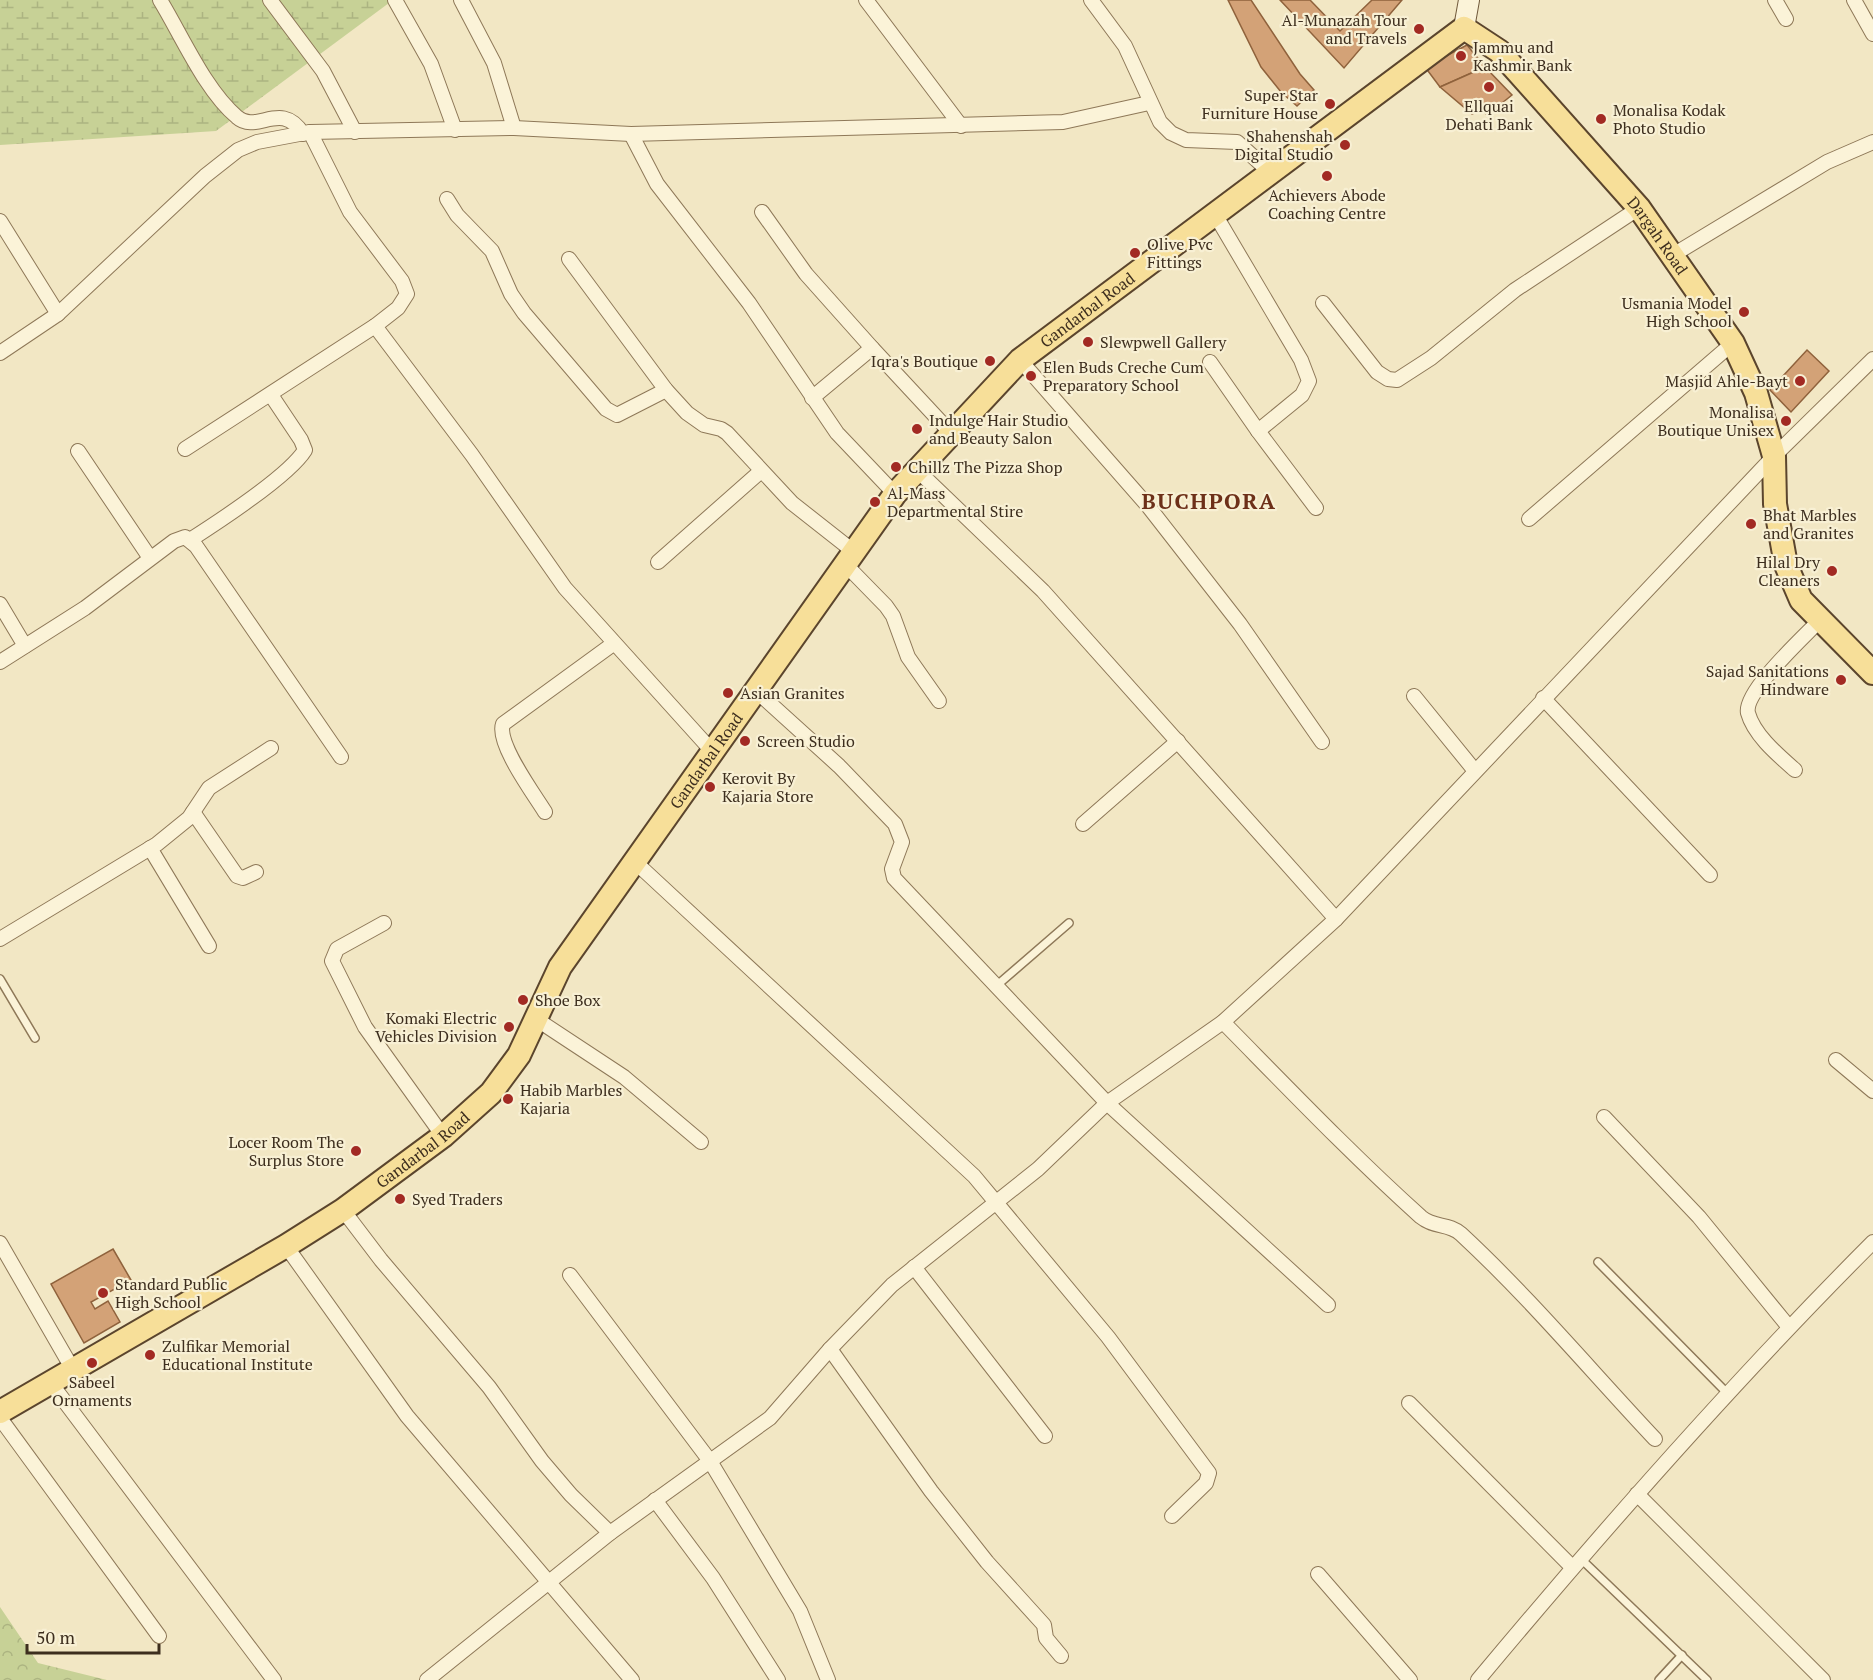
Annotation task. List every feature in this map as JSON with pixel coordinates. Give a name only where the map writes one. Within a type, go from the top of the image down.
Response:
[{"type":"main road","name":"Gandarbal Road","points":[[0,1412],[72,1368],[286,1246],[343,1210],[443,1136],[491,1093],[519,1055],[560,967],[754,689],[895,494],[1020,360],[1216,216],[1464,28]]},
{"type":"main road","name":"Dargah Road","points":[[1464,28],[1499,51],[1639,208],[1733,343],[1756,393],[1774,456],[1775,504],[1786,565],[1801,600],[1873,673]]},
{"type":"street","points":[[160,0],[211,87],[238,119],[249,122],[288,118],[307,133],[350,212],[407,288],[407,294],[398,308],[375,326],[185,449]]},
{"type":"street","points":[[270,0],[323,70],[355,132]]},
{"type":"street","points":[[395,0],[431,64],[455,130]]},
{"type":"street","points":[[461,0],[494,63],[514,128]]},
{"type":"street","points":[[866,0],[961,126]]},
{"type":"street","points":[[1091,0],[1125,46],[1140,73],[1149,103],[1160,122],[1171,133],[1186,140],[1237,142],[1271,173]]},
{"type":"street","points":[[1464,28],[1469,0]]},
{"type":"street","points":[[1775,0],[1786,19]]},
{"type":"street","points":[[1854,0],[1873,34]]},
{"type":"street","points":[[0,353],[58,314],[196,184],[238,150],[257,142],[307,133],[514,128],[631,134],[1063,122],[1149,103]]},
{"type":"street","points":[[631,134],[657,184],[749,303],[837,433],[895,494]]},
{"type":"street","points":[[1673,255],[1827,162],[1873,142]]},
{"type":"street","points":[[447,198],[457,215],[492,251],[511,294],[524,313],[606,409],[617,416],[666,390]]},
{"type":"street","points":[[1323,303],[1377,372],[1388,379],[1397,380],[1431,358],[1515,290],[1639,208]]},
{"type":"street","points":[[762,212],[806,274],[951,433]]},
{"type":"street","points":[[1216,216],[1301,360],[1309,381],[1307,389],[1294,403],[1258,432]]},
{"type":"street","points":[[0,221],[58,314]]},
{"type":"street","points":[[569,259],[666,390],[695,420],[727,433],[792,503],[848,557],[893,616],[908,657],[939,701]]},
{"type":"street","points":[[375,326],[472,455],[565,588],[712,751]]},
{"type":"street","points":[[1529,519],[1733,343]]},
{"type":"street","points":[[812,398],[872,348]]},
{"type":"street","points":[[427,1680],[442,1675],[546,1582],[779,1410],[830,1349],[871,1305],[914,1266],[997,1203],[1064,1146],[1107,1103],[1223,1022],[1336,919],[1774,456],[1873,359]]},
{"type":"street","points":[[1020,360],[1149,506],[1240,624],[1322,742]]},
{"type":"street","points":[[1210,362],[1258,432],[1316,508]]},
{"type":"street","points":[[190,540],[246,502],[294,462],[304,450],[301,440],[271,395]]},
{"type":"street","points":[[78,451],[150,558]]},
{"type":"street","points":[[917,470],[1043,591],[1336,919]]},
{"type":"street","points":[[658,562],[761,471]]},
{"type":"street","points":[[0,662],[85,608],[174,541],[185,537],[190,540],[341,757]]},
{"type":"street","points":[[0,604],[25,646]]},
{"type":"street","points":[[1795,770],[1753,724],[1748,711],[1749,701],[1758,686],[1820,620]]},
{"type":"street","points":[[545,812],[510,754],[502,736],[503,724],[614,644]]},
{"type":"street","points":[[754,689],[839,766],[895,824],[902,842],[892,869],[894,878],[995,987],[1107,1103],[1328,1305]]},
{"type":"street","points":[[1414,696],[1475,771]]},
{"type":"street","points":[[1543,698],[1710,875]]},
{"type":"street","points":[[1083,824],[1178,741]]},
{"type":"street","points":[[0,939],[150,848],[178,827],[193,812],[209,788],[271,748]]},
{"type":"street","points":[[193,812],[237,876],[243,878],[256,872]]},
{"type":"street","points":[[150,848],[209,946]]},
{"type":"street","points":[[634,861],[974,1176],[1108,1337],[1209,1473],[1206,1483],[1172,1516]]},
{"type":"street","points":[[384,923],[338,949],[332,962],[365,1027],[443,1136]]},
{"type":"street","points":[[536,1019],[624,1077],[701,1142]]},
{"type":"street","points":[[1223,1022],[1368,1168],[1424,1219],[1437,1225],[1452,1227],[1492,1264],[1655,1439]]},
{"type":"street","points":[[1836,1060],[1873,1091]]},
{"type":"street","points":[[1604,1117],[1699,1217],[1788,1326]]},
{"type":"street","points":[[343,1210],[381,1260],[489,1388],[542,1461],[571,1495],[610,1533]]},
{"type":"street","points":[[1478,1680],[1576,1563],[1788,1326],[1873,1242]]},
{"type":"street","points":[[0,1243],[72,1368]]},
{"type":"street","points":[[286,1246],[407,1416],[546,1582],[632,1680]]},
{"type":"street","points":[[914,1266],[1045,1436]]},
{"type":"street","points":[[570,1275],[710,1461],[800,1611],[828,1680]]},
{"type":"street","points":[[830,1349],[931,1491],[987,1562],[1044,1625],[1046,1638],[1061,1656]]},
{"type":"street","points":[[50,1382],[274,1680]]},
{"type":"street","points":[[1409,1403],[1576,1563]]},
{"type":"street","points":[[0,1418],[159,1636]]},
{"type":"street","points":[[1637,1494],[1823,1680]]},
{"type":"street","points":[[655,1500],[713,1578],[778,1680]]},
{"type":"street","points":[[1318,1574],[1410,1680]]},
{"type":"lane","points":[[995,987],[1070,923]]},
{"type":"lane","points":[[0,980],[34,1038]]},
{"type":"lane","points":[[1598,1262],[1728,1394]]},
{"type":"lane","points":[[1576,1563],[1682,1655],[1707,1680]]},
{"type":"lane","points":[[1659,1680],[1682,1655]]},
{"type":"green space","points":[[0,0],[393,0],[216,131],[0,145]]},
{"type":"green space","points":[[0,1607],[38,1663],[107,1680],[0,1680]]},
{"type":"building","points":[[1228,0],[1251,0],[1300,74],[1314,90],[1297,106],[1281,92],[1261,67]]},
{"type":"building","points":[[1280,0],[1310,0],[1340,31],[1372,0],[1402,0],[1344,68]]},
{"type":"building","name":"Jammu and Kashmir Bank","points":[[1467,45],[1485,67],[1440,87],[1425,67]]},
{"type":"building","points":[[1485,67],[1512,95],[1487,115],[1482,109],[1472,114],[1440,87]]},
{"type":"building","name":"Masjid Ahle-Bayt","points":[[1807,350],[1829,371],[1791,412],[1770,390]]},
{"type":"building","points":[[113,1249],[131,1280],[91,1302],[95,1309],[108,1301],[120,1322],[84,1343],[51,1284]]},
{"type":"place","name":"Al-Munazah Tour and Travels","points":[[1419,29]]},
{"type":"place","name":"Jammu and Kashmir Bank","points":[[1461,56]]},
{"type":"place","name":"Ellquai Dehati Bank","points":[[1489,87]]},
{"type":"place","name":"Super Star Furniture House","points":[[1330,104]]},
{"type":"place","name":"Monalisa Kodak Photo Studio","points":[[1601,119]]},
{"type":"place","name":"Shahenshah Digital Studio","points":[[1345,145]]},
{"type":"place","name":"Achievers Abode Coaching Centre","points":[[1327,176]]},
{"type":"place","name":"Olive Pvc Fittings","points":[[1135,253]]},
{"type":"place","name":"Usmania Model High School","points":[[1744,312]]},
{"type":"place","name":"Slewpwell Gallery","points":[[1088,342]]},
{"type":"place","name":"Iqra's Boutique","points":[[990,361]]},
{"type":"place","name":"Elen Buds Creche Cum Preparatory School","points":[[1031,376]]},
{"type":"place","name":"Masjid Ahle-Bayt","points":[[1800,381]]},
{"type":"place","name":"Monalisa Boutique Unisex","points":[[1786,421]]},
{"type":"place","name":"Indulge Hair Studio and Beauty Salon","points":[[917,429]]},
{"type":"place","name":"Chillz The Pizza Shop","points":[[896,467]]},
{"type":"place","name":"Al-Mass Departmental Stire","points":[[875,502]]},
{"type":"place","name":"Bhat Marbles and Granites","points":[[1751,524]]},
{"type":"place","name":"Hilal Dry Cleaners","points":[[1832,571]]},
{"type":"place","name":"Sajad Sanitations Hindware","points":[[1841,680]]},
{"type":"place","name":"Asian Granites","points":[[728,693]]},
{"type":"place","name":"Screen Studio","points":[[745,741]]},
{"type":"place","name":"Kerovit By Kajaria Store","points":[[710,787]]},
{"type":"place","name":"Shoe Box","points":[[523,1000]]},
{"type":"place","name":"Komaki Electric Vehicles Division","points":[[509,1027]]},
{"type":"place","name":"Habib Marbles Kajaria","points":[[508,1099]]},
{"type":"place","name":"Locer Room The Surplus Store","points":[[356,1151]]},
{"type":"place","name":"Syed Traders","points":[[400,1199]]},
{"type":"place","name":"Standard Public High School","points":[[103,1293]]},
{"type":"place","name":"Zulfikar Memorial Educational Institute","points":[[150,1355]]},
{"type":"place","name":"Sabeel Ornaments","points":[[92,1363]]},
{"type":"district","name":"BUCHPORA","points":[[1209,501]]}]
